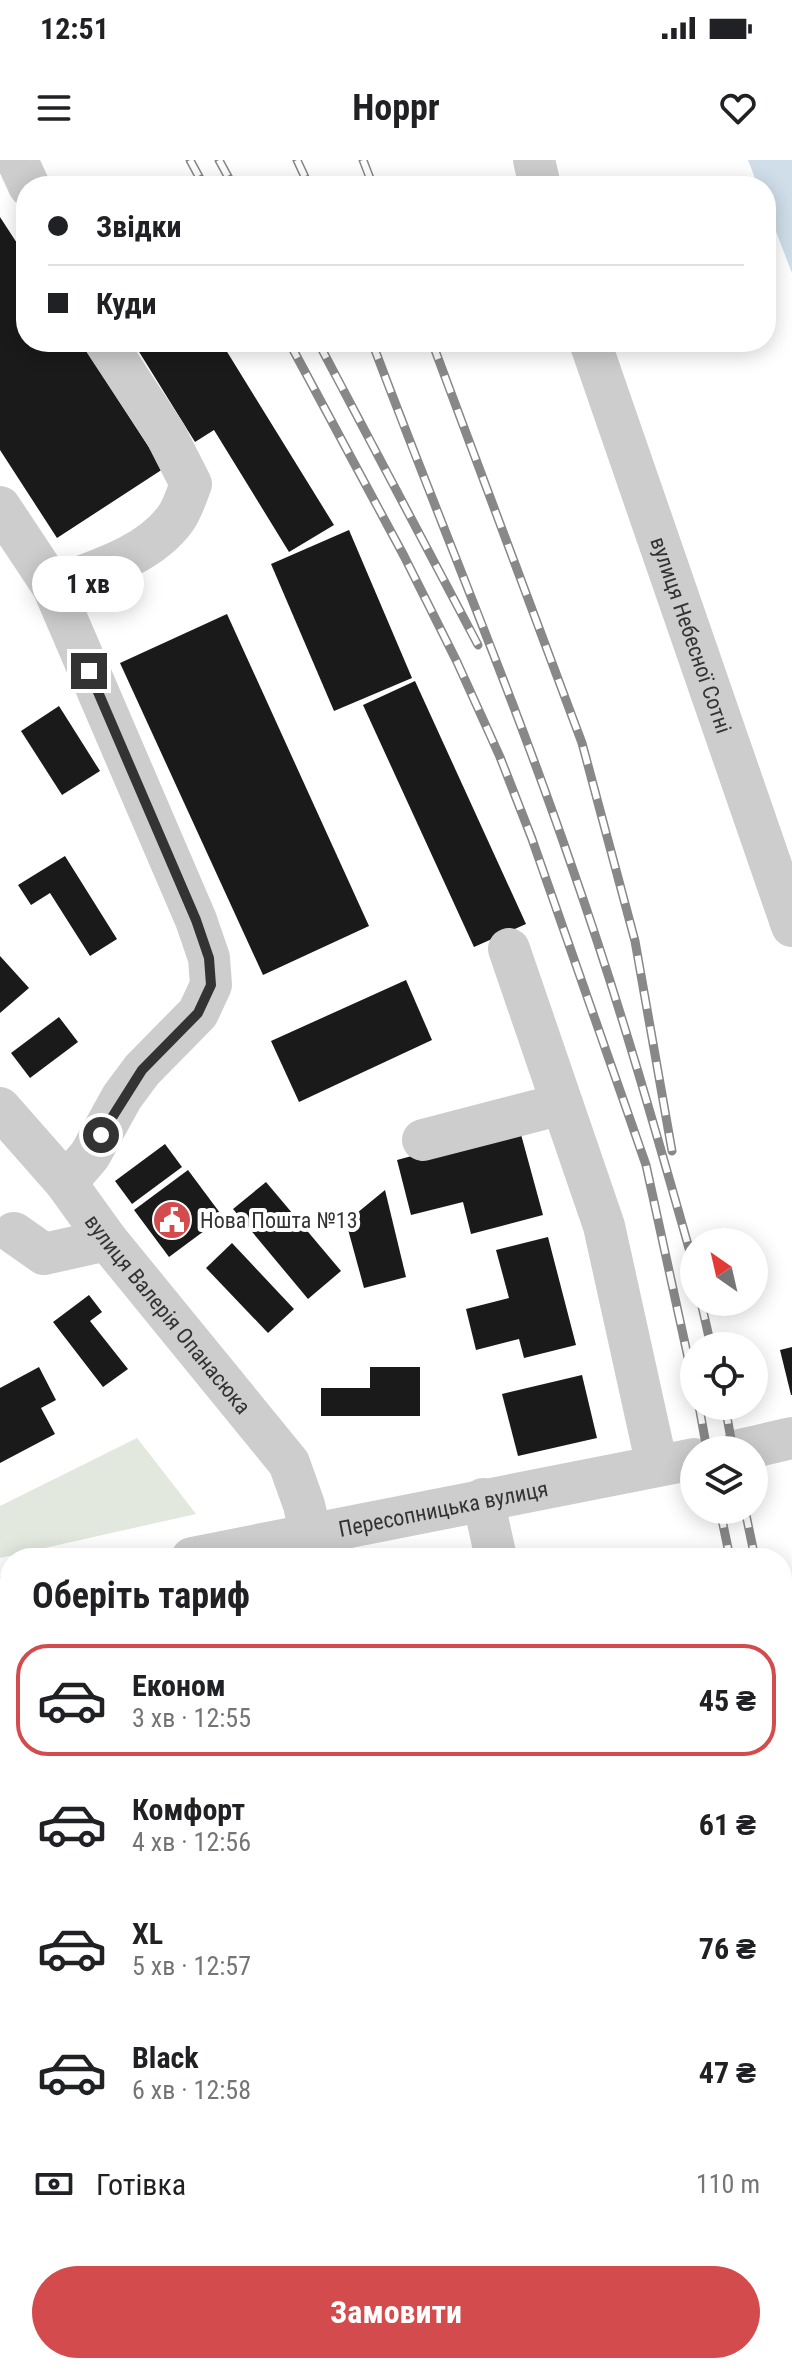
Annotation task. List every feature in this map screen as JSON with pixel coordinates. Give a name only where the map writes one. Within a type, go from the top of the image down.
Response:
[{"type":"street","points":[[53,587],[116,563],[157,537],[177,517],[191,484],[166,435],[112,352]]},
{"type":"street","name":"вулиця Небесної Сотні","points":[[593,352],[792,926]]},
{"type":"street","points":[[0,507],[53,587],[196,920],[209,958],[211,985],[198,1013],[142,1070],[122,1097],[90,1155],[66,1183]]},
{"type":"street","points":[[509,949],[604,1226],[676,1462]]},
{"type":"street","points":[[423,1140],[562,1104]]},
{"type":"street","name":"вулиця Валерія Опанасюка","points":[[0,1108],[66,1183],[107,1240],[289,1463],[313,1546]]},
{"type":"street","points":[[14,1233],[44,1254],[107,1240]]},
{"type":"street","points":[[768,1444],[792,1438]]},
{"type":"street","name":"Пересопницька вулиця","points":[[293,1548],[313,1546],[483,1499],[676,1462]]},
{"type":"street","points":[[483,1499],[494,1548]]},
{"type":"shaded area","points":[[748,160],[792,160],[792,273],[776,232],[776,176],[754,176]]},
{"type":"shaded area","points":[[137,1438],[196,1514],[45,1548],[0,1548],[0,1506]]},
{"type":"building","points":[[0,217],[16,242],[16,352],[87,352],[163,469],[57,538],[0,450]]},
{"type":"building","points":[[139,352],[227,352],[334,525],[289,552],[214,430],[195,442]]},
{"type":"building","points":[[349,530],[412,678],[334,711],[271,564]]},
{"type":"building","points":[[227,614],[369,926],[263,975],[120,663]]},
{"type":"building","points":[[415,681],[526,924],[474,947],[363,705]]},
{"type":"building","points":[[59,706],[100,771],[62,795],[21,731]]},
{"type":"building","points":[[65,856],[117,939],[90,956],[50,893],[31,905],[18,885]]},
{"type":"building","points":[[0,956],[29,988],[0,1013]]},
{"type":"building","points":[[406,980],[432,1040],[299,1102],[271,1041]]},
{"type":"building","points":[[59,1017],[78,1042],[30,1078],[11,1053]]},
{"type":"building","points":[[519,1127],[543,1215],[471,1234],[463,1202],[411,1215],[397,1160]]},
{"type":"building","points":[[165,1144],[182,1167],[132,1204],[115,1181]]},
{"type":"building","points":[[188,1170],[223,1217],[169,1257],[134,1210]]},
{"type":"building","points":[[266,1182],[341,1271],[308,1299],[233,1209]]},
{"type":"building","points":[[385,1190],[406,1277],[364,1288],[346,1222]]},
{"type":"building","points":[[548,1237],[576,1345],[524,1358],[519,1339],[476,1350],[466,1309],[509,1298],[496,1250]]},
{"type":"building","points":[[232,1243],[294,1309],[268,1333],[206,1268]]},
{"type":"building","points":[[89,1295],[102,1312],[90,1321],[128,1369],[103,1387],[53,1322]]},
{"type":"building","points":[[792,1347],[792,1395],[791,1395],[780,1350]]},
{"type":"building","points":[[39,1367],[56,1400],[41,1408],[55,1434],[0,1463],[0,1388]]},
{"type":"building","points":[[370,1367],[420,1367],[420,1416],[321,1416],[321,1388],[370,1388]]},
{"type":"building","points":[[582,1375],[597,1438],[518,1456],[502,1394]]},
{"type":"railway","points":[[190,160],[199,176]]},
{"type":"railway","points":[[219,160],[228,176]]},
{"type":"railway","points":[[297,160],[304,176]]},
{"type":"railway","points":[[363,160],[369,176]]},
{"type":"railway","points":[[294,352],[404,556],[500,757],[532,839],[646,1165],[682,1332]]},
{"type":"railway","points":[[323,352],[478,645]]},
{"type":"railway","points":[[376,352],[525,737],[590,918],[683,1228]]},
{"type":"railway","points":[[436,352],[582,743],[635,941],[672,1151]]},
{"type":"railway","points":[[704,1316],[708,1332]]},
{"type":"railway","points":[[702,1420],[704,1436]]},
{"type":"railway","points":[[728,1420],[730,1436]]},
{"type":"railway","points":[[723,1524],[728,1548]]},
{"type":"railway","points":[[748,1524],[753,1548]]},
{"type":"place","name":"Нова Пошта №13","points":[[172,1220]]},
{"type":"route","points":[[89,671],[196,920],[209,958],[211,985],[198,1013],[142,1070],[122,1097],[101,1135]]}]
